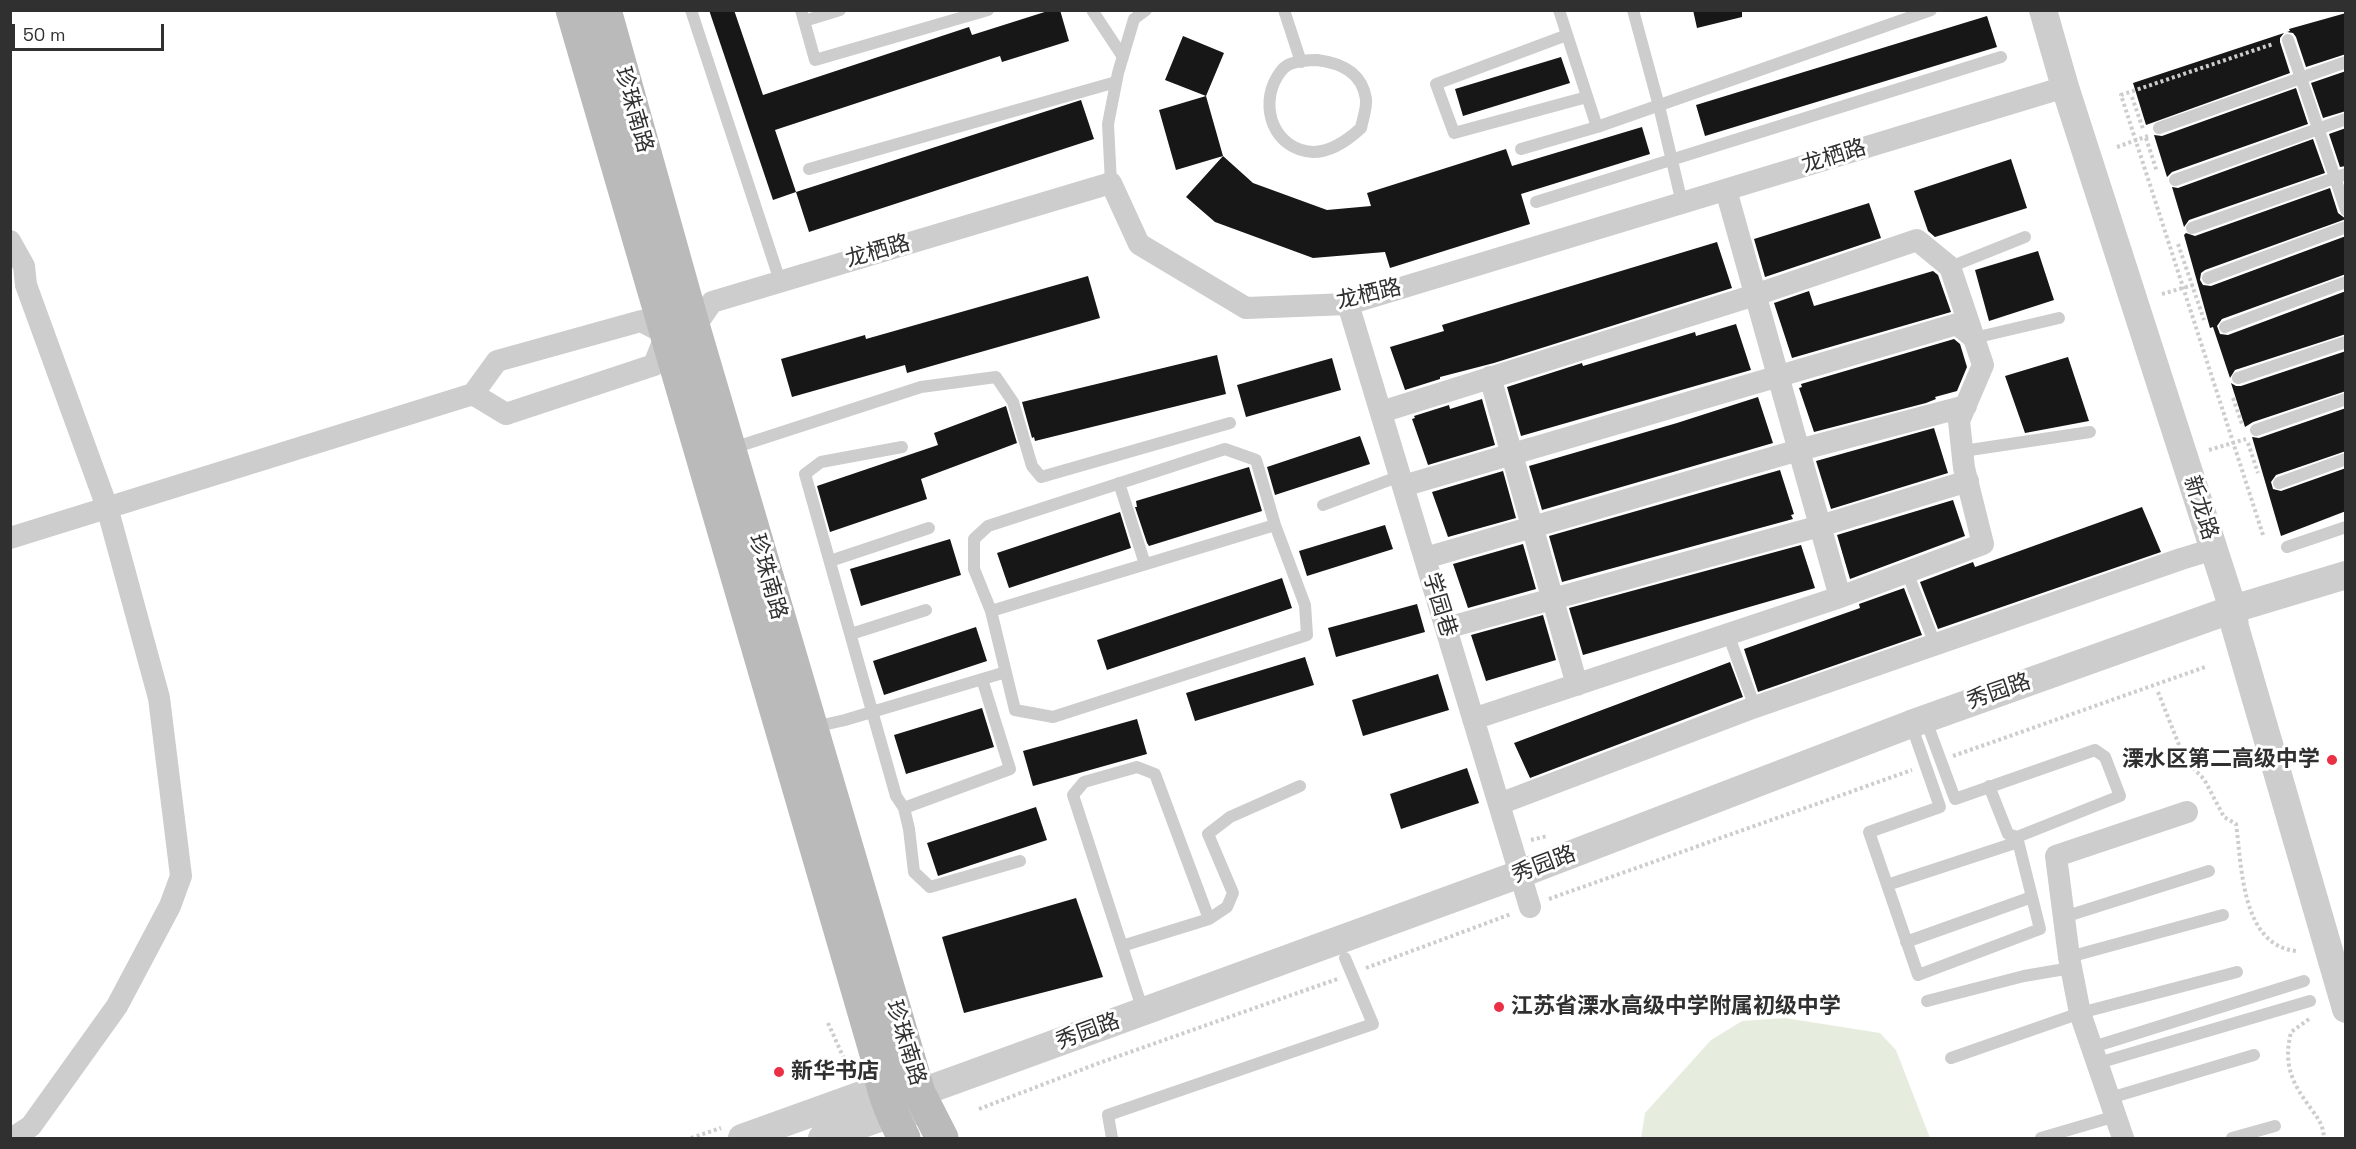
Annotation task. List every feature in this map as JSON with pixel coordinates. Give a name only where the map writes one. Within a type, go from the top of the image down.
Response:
[{"type":"main road","name":"珍珠南路","points":[[572,10],[680,331],[797,731],[923,1101],[942,1138]]},
{"type":"main road","name":"珍珠南路","points":[[605,10],[680,331],[730,449],[892,1113]]},
{"type":"street","name":"新龙路","points":[[2043,10],[2065,87],[2214,549],[2346,1009]]},
{"type":"street","name":"龙栖路","points":[[473,394],[506,414],[654,365],[680,331],[712,302],[1111,183],[1139,244],[1246,308],[1348,304],[2065,87]]},
{"type":"street","points":[[1726,190],[1840,597]]},
{"type":"street","points":[[1381,412],[1755,295],[1917,240],[1950,267],[1983,365],[1959,421],[1968,481],[1983,544],[1840,597],[1473,719]]},
{"type":"street","points":[[10,241],[24,266],[26,285],[107,507],[159,699],[181,876],[170,906],[117,1006],[27,1134]]},
{"type":"street","name":"学园巷","points":[[1348,304],[1525,891]]},
{"type":"street","points":[[10,538],[473,394],[497,361],[641,321],[680,331]]},
{"type":"street","points":[[1402,481],[1512,453],[1958,324],[1974,338]]},
{"type":"street","points":[[1490,377],[1577,685]]},
{"type":"street","points":[[1425,558],[1799,450],[1966,406]]},
{"type":"street","points":[[1446,628],[1820,526],[1968,481]]},
{"type":"street","points":[[1499,804],[1755,707],[2214,549]]},
{"type":"street","name":"秀园路","points":[[822,1138],[923,1101],[1143,1012],[1525,891],[1928,749],[2234,618],[2346,575]]},
{"type":"street","name":"秀园路","points":[[2234,618],[2346,593]]},
{"type":"street","points":[[2123,1138],[2080,1013],[2070,963],[2056,856],[2187,812]]},
{"type":"street","name":"秀园路","points":[[923,1101],[1349,966],[1525,891]]},
{"type":"street","name":"秀园路","points":[[741,1138],[892,1113]]},
{"type":"lane","points":[[691,10],[780,281]]},
{"type":"lane","points":[[840,10],[802,16],[815,60],[988,10]]},
{"type":"lane","points":[[1092,10],[1123,57]]},
{"type":"lane","points":[[1111,183],[1108,124],[1116,82],[1134,19],[1146,10]]},
{"type":"lane","points":[[1284,10],[1301,62]]},
{"type":"lane","points":[[1559,10],[1597,127]]},
{"type":"lane","points":[[1633,10],[1682,203]]},
{"type":"lane","points":[[1521,149],[1659,106],[1931,10]]},
{"type":"lane","points":[[1567,35],[1436,84],[1454,133],[1587,97]]},
{"type":"lane","points":[[2288,40],[2318,128],[2340,175],[2346,210]]},
{"type":"lane","points":[[1536,202],[2001,57]]},
{"type":"lane","points":[[1317,60],[1347,68],[1357,76],[1363,90],[1366,108],[1361,128],[1337,146],[1315,152],[1305,151],[1277,134],[1268,107],[1270,88],[1288,64],[1301,62],[1317,60]]},
{"type":"lane","points":[[2159,128],[2300,76],[2346,62]]},
{"type":"lane","points":[[809,169],[1116,82]]},
{"type":"lane","points":[[2175,180],[2346,119]]},
{"type":"lane","points":[[2192,228],[2340,175]]},
{"type":"lane","points":[[2208,278],[2346,227]]},
{"type":"lane","points":[[1950,267],[2025,237]]},
{"type":"lane","points":[[2225,327],[2346,282]]},
{"type":"lane","points":[[1974,338],[2059,318]]},
{"type":"lane","points":[[2238,378],[2346,342]]},
{"type":"lane","points":[[730,449],[921,387],[996,377],[1013,402],[1032,466],[1041,477],[1230,423]]},
{"type":"lane","points":[[2256,430],[2346,399]]},
{"type":"lane","points":[[1963,451],[2090,432]]},
{"type":"lane","points":[[902,447],[821,462],[805,474],[896,796],[904,808],[914,872],[930,887],[1020,861]]},
{"type":"lane","points":[[1225,449],[1256,460],[1275,525],[1305,605],[1307,635],[1053,717],[1015,710],[991,612],[974,569],[974,539],[988,525],[1225,449]]},
{"type":"lane","points":[[2279,483],[2346,459]]},
{"type":"lane","points":[[1323,505],[1402,481]]},
{"type":"lane","points":[[1119,483],[1145,564]]},
{"type":"lane","points":[[991,612],[1275,525]]},
{"type":"lane","points":[[2287,547],[2346,527]]},
{"type":"lane","points":[[830,561],[929,528]]},
{"type":"lane","points":[[1907,572],[1935,644]]},
{"type":"lane","points":[[851,634],[926,610]]},
{"type":"lane","points":[[1728,634],[1755,707]]},
{"type":"lane","points":[[797,731],[1006,672]]},
{"type":"lane","points":[[904,808],[1010,769],[982,679]]},
{"type":"lane","points":[[1928,749],[1940,807],[1869,832],[1918,975],[2040,929],[2018,840],[2008,834],[1989,786]]},
{"type":"lane","points":[[1887,885],[2018,840],[2120,796],[2105,757],[2095,750],[1955,799],[1928,749]]},
{"type":"lane","points":[[1143,1012],[1073,795],[1084,782],[1137,767],[1155,774],[1209,919]]},
{"type":"lane","points":[[1122,946],[1209,919],[1227,907],[1233,893],[1208,834],[1230,817],[1300,786]]},
{"type":"lane","points":[[2064,917],[2209,871]]},
{"type":"lane","points":[[1906,942],[2032,897]]},
{"type":"lane","points":[[1927,1001],[2070,963],[2223,915]]},
{"type":"lane","points":[[1112,1138],[1108,1115],[1373,1024],[1349,966]]},
{"type":"lane","points":[[1951,1058],[2080,1013],[2237,972]]},
{"type":"lane","points":[[2096,1055],[2304,981]]},
{"type":"lane","points":[[2096,1055],[2310,1001]]},
{"type":"lane","points":[[2041,1138],[2113,1107],[2254,1054]]},
{"type":"lane","points":[[2232,1138],[2274,1126]]},
{"type":"path","points":[[2263,535],[2121,95],[2288,40]]},
{"type":"path","points":[[2117,147],[2144,138]]},
{"type":"path","points":[[2162,294],[2192,285]]},
{"type":"path","points":[[2209,450],[2243,439]]},
{"type":"path","points":[[980,1109],[1349,966],[1525,891],[1928,749],[2205,667]]},
{"type":"path","points":[[2158,692],[2185,760],[2204,779],[2224,817],[2236,824],[2246,901],[2260,933],[2284,950],[2296,951]]},
{"type":"path","points":[[2314,1015],[2291,1032],[2286,1050],[2289,1071],[2297,1089],[2324,1125],[2324,1138]]},
{"type":"green space","points":[[1785,1018],[1880,1033],[1896,1050],[1930,1138],[1641,1138],[1645,1113],[1711,1040],[1742,1021]]},
{"type":"building","points":[[709,10],[734,10],[763,95],[969,27],[972,35],[1051,10],[1060,10],[1069,41],[1002,62],[1000,56],[775,130],[796,192],[773,200]]},
{"type":"building","points":[[1693,10],[1742,10],[1742,17],[1697,28]]},
{"type":"building","points":[[2346,13],[2346,54],[2306,67],[2296,37],[2293,33],[2287,32],[2290,31],[2289,29]]},
{"type":"building","points":[[1987,16],[1997,47],[1705,136],[1696,105]]},
{"type":"building","points":[[2284,33],[2280,42],[2290,73],[2146,125],[2133,83]]},
{"type":"building","points":[[1183,36],[1224,53],[1206,96],[1165,80]]},
{"type":"building","points":[[1561,57],[1570,83],[1463,116],[1455,89]]},
{"type":"building","points":[[2346,71],[2346,111],[2323,118],[2311,83]]},
{"type":"building","points":[[2296,88],[2308,124],[2172,172],[2167,177],[2154,135],[2162,136]]},
{"type":"building","points":[[1206,96],[1223,156],[1176,170],[1159,110]]},
{"type":"building","points":[[1081,100],[1094,139],[809,232],[796,192]]},
{"type":"building","points":[[1642,127],[1650,154],[1521,194],[1530,224],[1390,268],[1385,252],[1313,258],[1215,222],[1186,197],[1223,156],[1253,183],[1327,210],[1371,206],[1367,193],[1506,149],[1512,166]]},
{"type":"building","points":[[2346,128],[2346,166],[2340,167],[2329,134]]},
{"type":"building","points":[[2313,139],[2325,173],[2189,220],[2184,227],[2172,187],[2178,188]]},
{"type":"building","points":[[2011,159],[2027,208],[1935,237],[1928,231],[1914,191]]},
{"type":"building","points":[[2330,188],[2338,213],[2346,219],[2205,270],[2201,273],[2200,280],[2203,285],[2211,286],[2346,236],[2346,274],[2222,319],[2217,326],[2220,334],[2228,335],[2346,291],[2346,334],[2235,370],[2230,378],[2213,327],[2210,328],[2184,235],[2186,233],[2195,236]]},
{"type":"building","points":[[1869,203],[1881,238],[1765,277],[1754,239]]},
{"type":"building","points":[[1717,242],[1732,288],[1494,363],[1440,377],[1440,379],[1405,390],[1390,347],[1444,331],[1442,325]]},
{"type":"building","points":[[2038,251],[2054,300],[1989,321],[1975,270]]},
{"type":"building","points":[[1933,271],[1938,275],[1951,312],[1792,358],[1774,303],[1809,291],[1814,306]]},
{"type":"building","points":[[1088,276],[1100,318],[907,373],[905,365],[792,397],[781,359],[865,335],[866,339]]},
{"type":"building","points":[[1736,324],[1751,370],[1521,436],[1507,387],[1582,363],[1583,366],[1695,332],[1696,336]]},
{"type":"building","points":[[1954,339],[1960,344],[1967,367],[1957,391],[1935,397],[1936,399],[1926,403],[1814,432],[1799,388],[1802,387],[1801,384]]},
{"type":"building","points":[[2346,351],[2346,391],[2253,422],[2245,427],[2231,383],[2241,386]]},
{"type":"building","points":[[1217,355],[1226,394],[1035,441],[1034,437],[1032,438],[1022,402]]},
{"type":"building","points":[[2068,357],[2089,421],[2025,433],[2005,376]]},
{"type":"building","points":[[1332,358],[1341,390],[1246,417],[1237,385]]},
{"type":"building","points":[[1758,397],[1773,443],[1542,510],[1529,466]]},
{"type":"building","points":[[1482,399],[1495,445],[1428,465],[1412,419],[1415,418],[1414,416],[1449,405],[1450,409]]},
{"type":"building","points":[[1006,406],[1017,443],[921,479],[927,499],[830,532],[817,486],[938,445],[934,433]]},
{"type":"building","points":[[2346,408],[2346,451],[2276,475],[2271,482],[2273,489],[2281,491],[2346,468],[2346,511],[2281,536],[2252,437],[2259,438]]},
{"type":"building","points":[[1934,428],[1948,473],[1831,509],[1816,461]]},
{"type":"building","points":[[1360,436],[1370,464],[1275,495],[1267,467]]},
{"type":"building","points":[[1249,467],[1262,511],[1149,546],[1135,507],[1137,507],[1136,501]]},
{"type":"building","points":[[1780,470],[1794,514],[1791,515],[1793,519],[1562,582],[1549,536]]},
{"type":"building","points":[[1503,471],[1516,518],[1448,537],[1432,492]]},
{"type":"building","points":[[1953,500],[1965,536],[1850,579],[1837,535]]},
{"type":"building","points":[[2142,507],[2161,552],[1938,629],[1920,582],[1973,562],[1975,567]]},
{"type":"building","points":[[1120,512],[1131,548],[1009,588],[997,553]]},
{"type":"building","points":[[1385,525],[1393,549],[1307,576],[1299,551]]},
{"type":"building","points":[[950,539],[961,575],[861,606],[850,569]]},
{"type":"building","points":[[1523,544],[1536,589],[1468,608],[1453,564]]},
{"type":"building","points":[[1801,545],[1815,588],[1583,655],[1569,608]]},
{"type":"building","points":[[1282,578],[1292,608],[1107,670],[1097,640]]},
{"type":"building","points":[[1904,588],[1922,635],[1758,692],[1744,649],[1860,608],[1859,604]]},
{"type":"building","points":[[1417,604],[1425,632],[1336,657],[1328,628]]},
{"type":"building","points":[[1543,615],[1556,660],[1486,681],[1471,635]]},
{"type":"building","points":[[976,627],[987,661],[884,695],[873,661]]},
{"type":"building","points":[[1305,657],[1314,685],[1195,721],[1186,693]]},
{"type":"building","points":[[1730,662],[1743,697],[1530,778],[1514,743]]},
{"type":"building","points":[[1438,674],[1449,710],[1363,736],[1352,700]]},
{"type":"building","points":[[982,708],[994,747],[906,774],[894,735]]},
{"type":"building","points":[[1137,719],[1147,754],[1033,786],[1023,751]]},
{"type":"building","points":[[1467,768],[1479,803],[1401,829],[1390,794]]},
{"type":"building","points":[[1036,807],[1047,840],[938,876],[927,843]]},
{"type":"building","points":[[1076,898],[1103,977],[964,1013],[942,937]]},
{"type":"place","name":"溧水区第二高级中学","points":[[2332,760]]},
{"type":"place","name":"江苏省溧水高级中学附属初级中学","points":[[1499,1007]]},
{"type":"place","name":"新华书店","points":[[779,1072]]}]
